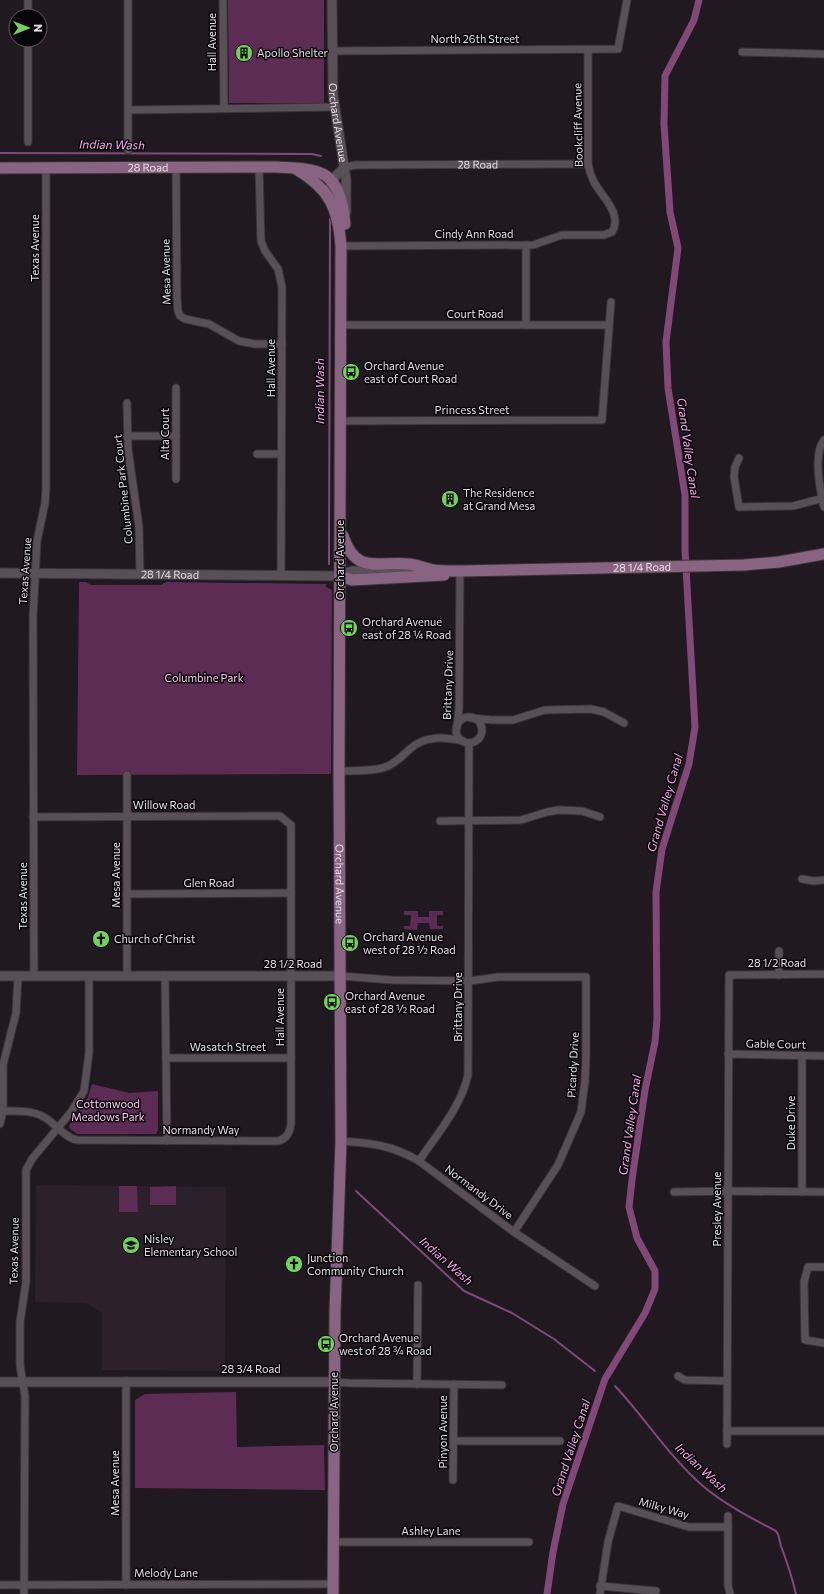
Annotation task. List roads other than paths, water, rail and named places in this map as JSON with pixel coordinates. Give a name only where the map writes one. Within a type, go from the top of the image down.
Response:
[{"type":"main road","name":"28 Road","points":[[0,168],[259,167],[318,172],[332,180]]},
{"type":"main road","points":[[296,169],[317,184],[331,201]]},
{"type":"main road","points":[[332,180],[340,197],[345,225]]},
{"type":"main road","name":"Orchard Avenue","points":[[331,201],[337,217],[341,246],[339,771],[341,1141],[336,1251],[333,1589]]},
{"type":"main road","name":"Orchard Avenue","points":[[341,246],[345,225]]},
{"type":"main road","points":[[341,523],[343,536],[348,550],[361,562],[368,564],[409,564],[434,570]]},
{"type":"main road","name":"28 1/4 Road","points":[[434,570],[460,571],[764,564],[824,554]]},
{"type":"main road","name":"28 1/4 Road","points":[[340,576],[352,580],[438,576],[460,571]]},
{"type":"street","points":[[128,0],[128,150]]},
{"type":"street","name":"Hall Avenue","points":[[223,0],[224,108]]},
{"type":"street","name":"Orchard Avenue","points":[[332,0],[334,107],[345,167],[345,225]]},
{"type":"street","name":"North 26th Street","points":[[332,51],[618,50],[627,0]]},
{"type":"street","points":[[28,48],[28,142]]},
{"type":"street","name":"Bookcliff Avenue","points":[[588,50],[588,164],[594,182],[615,215],[614,230],[604,235]]},
{"type":"street","points":[[742,52],[824,54]]},
{"type":"street","points":[[129,110],[334,107]]},
{"type":"street","name":"28 Road","points":[[345,167],[356,165],[588,164]]},
{"type":"street","name":"Hall Avenue","points":[[259,167],[261,242],[265,251],[278,269],[280,276],[282,344],[281,575]]},
{"type":"street","points":[[332,180],[345,167]]},
{"type":"street","name":"Texas Avenue","points":[[34,976],[33,617],[37,541],[45,503],[46,488],[46,168]]},
{"type":"street","name":"Mesa Avenue","points":[[176,168],[177,298],[180,316],[185,319],[209,324],[239,341],[255,344],[282,344]]},
{"type":"street","name":"Orchard Avenue","points":[[331,201],[329,191],[332,180]]},
{"type":"street","name":"Cindy Ann Road","points":[[341,246],[526,245],[539,244],[562,235],[604,235]]},
{"type":"street","points":[[526,245],[526,325]]},
{"type":"street","points":[[608,325],[611,302]]},
{"type":"street","name":"Court Road","points":[[341,326],[608,325]]},
{"type":"street","name":"Princess Street","points":[[341,421],[602,420],[608,325]]},
{"type":"street","name":"Alta Court","points":[[176,388],[176,480]]},
{"type":"street","name":"Columbine Park Court","points":[[127,403],[127,436],[139,527],[140,574]]},
{"type":"street","points":[[127,436],[176,436]]},
{"type":"street","points":[[824,440],[819,454],[820,487],[824,507]]},
{"type":"street","points":[[256,454],[281,454]]},
{"type":"street","points":[[739,458],[734,472],[739,507],[794,506],[823,498]]},
{"type":"street","name":"28 1/4 Road","points":[[0,573],[340,576],[352,571],[434,570]]},
{"type":"street","name":"Brittany Drive","points":[[457,728],[459,708],[460,571]]},
{"type":"street","points":[[466,742],[457,734],[457,728],[460,721],[471,718],[513,720],[545,710],[591,709],[604,712],[624,723]]},
{"type":"street","points":[[339,771],[383,768],[398,761],[414,745],[429,739],[446,738],[466,742],[477,740],[482,733],[480,724],[478,721],[471,718]]},
{"type":"street","name":"Brittany Drive","points":[[419,1161],[458,1103],[466,1084],[469,1062],[469,822],[466,742]]},
{"type":"street","name":"Mesa Avenue","points":[[127,976],[128,775]]},
{"type":"street","points":[[440,821],[469,822],[521,820],[558,810],[582,811],[600,817]]},
{"type":"street","name":"Willow Road","points":[[33,817],[280,816],[291,824]]},
{"type":"street","name":"Hall Avenue","points":[[286,1137],[291,1124],[291,824]]},
{"type":"street","points":[[802,879],[814,882],[824,880]]},
{"type":"street","name":"Glen Road","points":[[127,894],[291,894]]},
{"type":"street","points":[[779,951],[779,975]]},
{"type":"street","name":"28 1/2 Road","points":[[729,975],[824,974]]},
{"type":"street","points":[[165,975],[167,1141]]},
{"type":"street","name":"Presley Avenue","points":[[726,1444],[729,975]]},
{"type":"street","name":"28 1/2 Road","points":[[0,976],[340,976],[392,980],[469,980],[498,977],[586,977]]},
{"type":"street","points":[[0,1124],[3,1111],[3,1066],[16,1013],[18,976]]},
{"type":"street","name":"Texas Avenue","points":[[24,1594],[25,1396],[20,1365],[20,1322],[26,1282],[26,1170],[32,1158],[71,1112],[84,1091],[89,1053],[89,976]]},
{"type":"street","name":"Picardy Drive","points":[[514,1232],[558,1165],[581,1112],[586,1074],[586,977]]},
{"type":"street","name":"Gable Court","points":[[728,1054],[824,1056]]},
{"type":"street","name":"Duke Drive","points":[[802,1055],[802,1192]]},
{"type":"street","name":"Wasatch Street","points":[[166,1058],[291,1058]]},
{"type":"street","name":"Normandy Way","points":[[3,1111],[22,1111],[37,1114],[58,1127],[72,1140],[272,1141],[282,1140],[286,1137]]},
{"type":"street","name":"Normandy Drive","points":[[341,1141],[386,1146],[407,1154],[419,1161],[514,1232],[595,1286]]},
{"type":"street","points":[[674,1192],[824,1192]]},
{"type":"street","points":[[824,1267],[808,1267],[804,1282],[805,1340],[824,1343]]},
{"type":"street","points":[[417,1384],[418,1285]]},
{"type":"street","points":[[678,1376],[685,1380],[727,1381]]},
{"type":"street","name":"Mesa Avenue","points":[[126,1381],[126,1584]]},
{"type":"street","name":"28 3/4 Road","points":[[0,1382],[334,1382],[502,1385]]},
{"type":"street","name":"Pinyon Avenue","points":[[454,1384],[454,1480]]},
{"type":"street","points":[[726,1431],[824,1431]]},
{"type":"street","points":[[454,1441],[560,1441]]},
{"type":"street","name":"Milky Way","points":[[600,1586],[608,1542],[618,1506],[688,1527],[728,1527]]},
{"type":"street","points":[[728,1516],[728,1585],[730,1594]]},
{"type":"street","name":"Ashley Lane","points":[[333,1542],[529,1542]]},
{"type":"street","name":"Melody Lane","points":[[0,1584],[126,1584],[333,1589]]},
{"type":"street","points":[[600,1594],[600,1586],[656,1591]]},
{"type":"waterway","name":"Grand Valley Canal","points":[[547,1594],[553,1552],[563,1504],[605,1379],[645,1313],[655,1289],[655,1271],[637,1238],[629,1207],[645,1090],[655,1042],[657,1019],[656,892],[662,849],[689,764],[695,727],[685,550],[685,495],[668,388],[666,342],[678,248],[670,212],[664,124],[665,76],[694,20],[699,0]]},
{"type":"waterway","name":"Indian Wash","points":[[0,153],[312,154],[321,156]]},
{"type":"waterway","name":"Indian Wash","points":[[329,564],[330,219]]},
{"type":"waterway","name":"Indian Wash","points":[[356,1191],[464,1291],[512,1313],[554,1339],[595,1371]]},
{"type":"waterway","name":"Indian Wash","points":[[615,1386],[680,1464],[704,1487],[712,1494],[776,1531],[779,1536],[796,1594]]},
{"type":"place","name":"Apollo Shelter","points":[[244,53]]},
{"type":"place","name":"Orchard Avenue east of Court Road","points":[[351,372]]},
{"type":"place","name":"The Residence at Grand Mesa","points":[[450,499]]},
{"type":"place","name":"Orchard Avenue east of 28 ¼ Road","points":[[349,628]]},
{"type":"place","name":"Church of Christ","points":[[101,939]]},
{"type":"place","name":"Orchard Avenue west of 28 ½ Road","points":[[350,943]]},
{"type":"place","name":"Orchard Avenue east of 28 ½ Road","points":[[332,1002]]},
{"type":"place","name":"Nisley Elementary School","points":[[131,1245]]},
{"type":"place","name":"Junction Community Church","points":[[294,1264]]},
{"type":"place","name":"Orchard Avenue west of 28 ¾ Road","points":[[326,1344]]},
{"type":"park label","name":"Columbine Park","points":[[204,678]]},
{"type":"park label","name":"Cottonwood Meadows Park","points":[[108,1110]]}]
